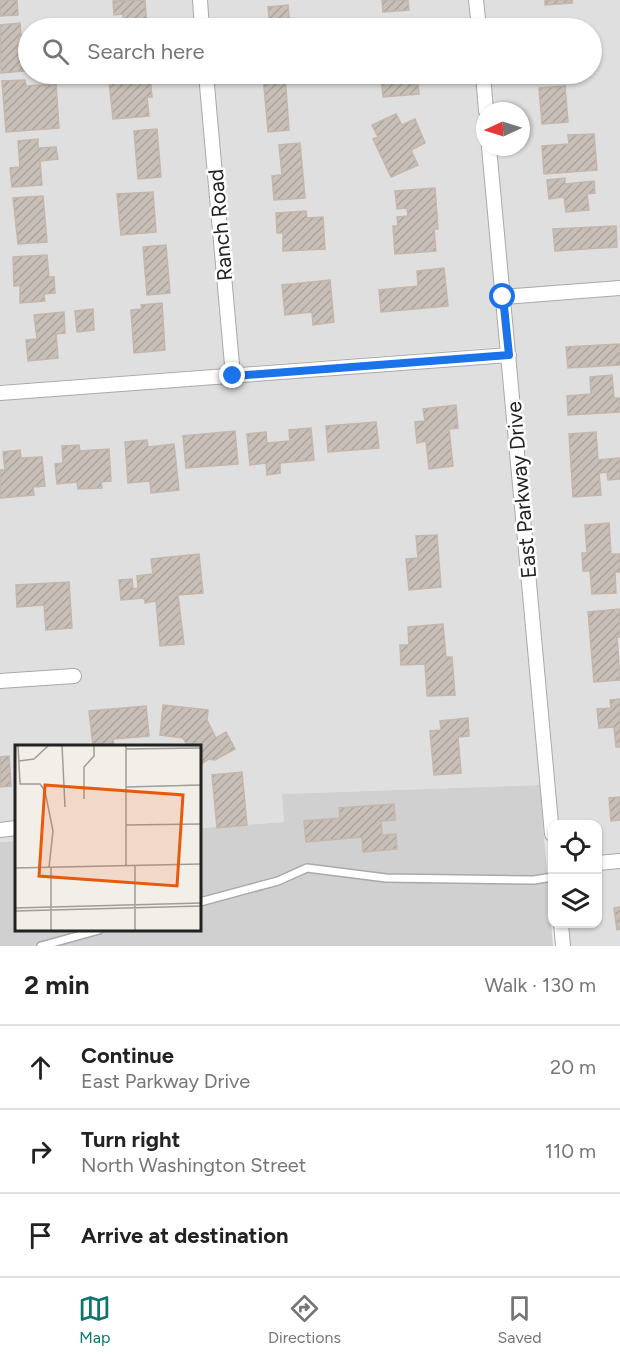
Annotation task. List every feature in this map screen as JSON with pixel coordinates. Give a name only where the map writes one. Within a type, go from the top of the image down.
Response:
[{"type":"street","points":[[200,0],[201,18]]},
{"type":"street","points":[[476,0],[477,18]]},
{"type":"street","name":"Ranch Road","points":[[207,84],[233,376]]},
{"type":"street","points":[[484,84],[485,102]]},
{"type":"street","name":"East Parkway Drive","points":[[490,156],[551,820]]},
{"type":"street","points":[[503,297],[620,288]]},
{"type":"street","points":[[0,393],[509,355]]},
{"type":"street","points":[[0,681],[74,676]]},
{"type":"street","points":[[0,830],[15,828]]},
{"type":"street","points":[[602,863],[620,861]]},
{"type":"street","points":[[561,928],[563,946]]},
{"type":"lane","points":[[201,902],[278,881],[307,868],[386,878],[534,880],[548,878]]},
{"type":"lane","points":[[41,946],[95,931]]},
{"type":"shaded area","points":[[0,0],[468,0],[470,18],[18,18],[18,84],[476,84],[476,156],[483,156],[501,347],[0,385]]},
{"type":"shaded area","points":[[482,0],[620,0],[620,946],[568,946],[566,928],[602,928],[602,820],[557,820],[497,156],[530,156],[530,102],[491,102],[490,84],[602,84],[602,18],[484,18]]},
{"type":"shaded area","points":[[502,363],[540,785],[283,794],[284,822],[201,828],[201,745],[15,745],[15,841],[0,842],[0,399]]},
{"type":"shaded area","points":[[540,785],[548,884],[548,928],[552,928],[553,946],[0,946],[0,842],[15,841],[15,931],[201,931],[201,828],[284,822],[282,794]]},
{"type":"building","points":[[0,0],[17,0],[18,15],[0,16]]},
{"type":"building","points":[[145,0],[146,18],[123,18],[123,14],[114,15],[113,1]]},
{"type":"building","points":[[382,0],[408,0],[409,10],[383,12]]},
{"type":"building","points":[[545,0],[572,0],[572,3],[545,5]]},
{"type":"building","points":[[288,5],[289,18],[269,18],[268,7]]},
{"type":"building","points":[[18,23],[18,72],[1,73],[0,25]]},
{"type":"building","points":[[18,80],[18,84],[26,84],[26,86],[56,84],[59,128],[6,132],[2,81]]},
{"type":"building","points":[[109,84],[151,84],[152,97],[147,97],[149,116],[113,119]]},
{"type":"building","points":[[264,84],[286,84],[289,130],[268,132]]},
{"type":"building","points":[[382,84],[418,84],[419,94],[383,97]]},
{"type":"building","points":[[565,86],[568,122],[542,124],[539,88]]},
{"type":"building","points":[[396,114],[402,125],[415,119],[425,143],[411,150],[418,165],[391,177],[373,139],[378,137],[372,125]]},
{"type":"building","points":[[157,129],[161,177],[138,179],[134,131]]},
{"type":"building","points":[[594,134],[597,170],[544,174],[542,146],[569,144],[568,135]]},
{"type":"building","points":[[38,139],[38,148],[56,147],[58,159],[40,161],[42,185],[12,187],[10,168],[20,167],[18,141]]},
{"type":"building","points":[[300,143],[305,198],[274,200],[272,176],[282,175],[279,145]]},
{"type":"building","points":[[565,178],[565,184],[594,181],[595,193],[587,194],[589,210],[566,212],[564,197],[549,199],[547,180]]},
{"type":"building","points":[[435,188],[438,229],[434,229],[436,251],[395,254],[393,226],[398,226],[397,217],[408,216],[407,208],[397,209],[395,191]]},
{"type":"building","points":[[153,192],[156,232],[121,235],[117,194]]},
{"type":"building","points":[[43,196],[47,242],[18,244],[13,198]]},
{"type":"building","points":[[306,211],[307,218],[323,217],[325,249],[283,251],[283,233],[277,233],[276,213]]},
{"type":"building","points":[[616,226],[617,247],[555,251],[553,229]]},
{"type":"building","points":[[166,245],[170,293],[147,295],[143,247]]},
{"type":"building","points":[[47,255],[49,277],[54,277],[55,293],[44,294],[45,301],[20,303],[20,285],[14,286],[13,257]]},
{"type":"building","points":[[444,268],[448,306],[381,312],[379,290],[418,286],[417,271]]},
{"type":"building","points":[[330,280],[334,322],[313,325],[312,312],[285,315],[282,285]]},
{"type":"building","points":[[162,303],[165,350],[134,353],[131,310],[142,309],[141,305]]},
{"type":"building","points":[[93,309],[94,330],[77,332],[75,311]]},
{"type":"building","points":[[64,312],[65,333],[56,334],[58,358],[28,361],[26,340],[37,339],[34,315]]},
{"type":"building","points":[[620,344],[620,365],[568,368],[566,347]]},
{"type":"building","points":[[612,375],[614,398],[620,398],[620,412],[568,415],[567,396],[591,394],[590,377]]},
{"type":"building","points":[[456,405],[458,428],[449,429],[453,466],[429,469],[426,441],[417,443],[415,422],[425,421],[423,409]]},
{"type":"building","points":[[376,422],[379,448],[328,452],[326,426]]},
{"type":"building","points":[[311,428],[314,460],[280,463],[280,473],[267,475],[266,463],[250,465],[247,434],[266,432],[267,443],[290,441],[289,430]]},
{"type":"building","points":[[235,431],[238,464],[186,468],[183,436]]},
{"type":"building","points":[[596,432],[598,460],[620,458],[620,479],[608,480],[607,472],[599,473],[601,495],[573,497],[569,434]]},
{"type":"building","points":[[147,440],[148,447],[174,444],[179,490],[151,493],[150,481],[128,483],[125,442]]},
{"type":"building","points":[[79,445],[80,451],[109,449],[111,481],[101,482],[102,488],[78,489],[77,482],[57,484],[55,464],[63,463],[62,446]]},
{"type":"building","points":[[20,450],[21,458],[42,457],[45,486],[33,487],[34,495],[0,498],[0,470],[5,470],[3,452]]},
{"type":"building","points":[[609,523],[611,554],[620,554],[620,572],[615,572],[616,593],[592,594],[590,571],[583,571],[582,553],[587,553],[585,525]]},
{"type":"building","points":[[437,535],[441,587],[409,590],[406,559],[418,558],[416,536]]},
{"type":"building","points":[[199,554],[203,593],[178,595],[184,644],[160,646],[156,601],[145,603],[144,598],[121,600],[119,580],[132,579],[133,589],[138,588],[137,576],[153,574],[151,559]]},
{"type":"building","points":[[69,582],[72,628],[46,630],[44,605],[17,607],[16,585]]},
{"type":"building","points":[[620,609],[620,637],[617,637],[620,680],[594,682],[588,612]]},
{"type":"building","points":[[443,624],[446,657],[452,657],[455,695],[427,696],[425,664],[401,665],[400,645],[409,645],[408,627]]},
{"type":"building","points":[[620,699],[620,747],[616,747],[614,727],[599,728],[597,709],[611,708],[610,700]]},
{"type":"building","points":[[163,705],[208,710],[207,720],[216,738],[226,732],[235,749],[215,760],[209,759],[201,764],[201,745],[187,745],[183,738],[160,735]]},
{"type":"building","points":[[146,706],[149,736],[113,739],[114,745],[93,745],[89,711]]},
{"type":"building","points":[[468,718],[469,736],[458,737],[461,773],[434,775],[430,731],[441,730],[440,721]]},
{"type":"building","points":[[9,756],[11,786],[0,787],[0,757]]},
{"type":"building","points":[[242,772],[247,825],[217,828],[212,775]]},
{"type":"building","points":[[620,797],[620,820],[611,821],[609,798]]},
{"type":"building","points":[[394,804],[395,820],[381,821],[382,835],[396,834],[397,849],[363,852],[362,837],[306,842],[304,821],[340,818],[339,808]]},
{"type":"building","points":[[620,907],[620,929],[617,930],[614,908]]},
{"type":"route","points":[[233,376],[509,355],[503,297]]}]
